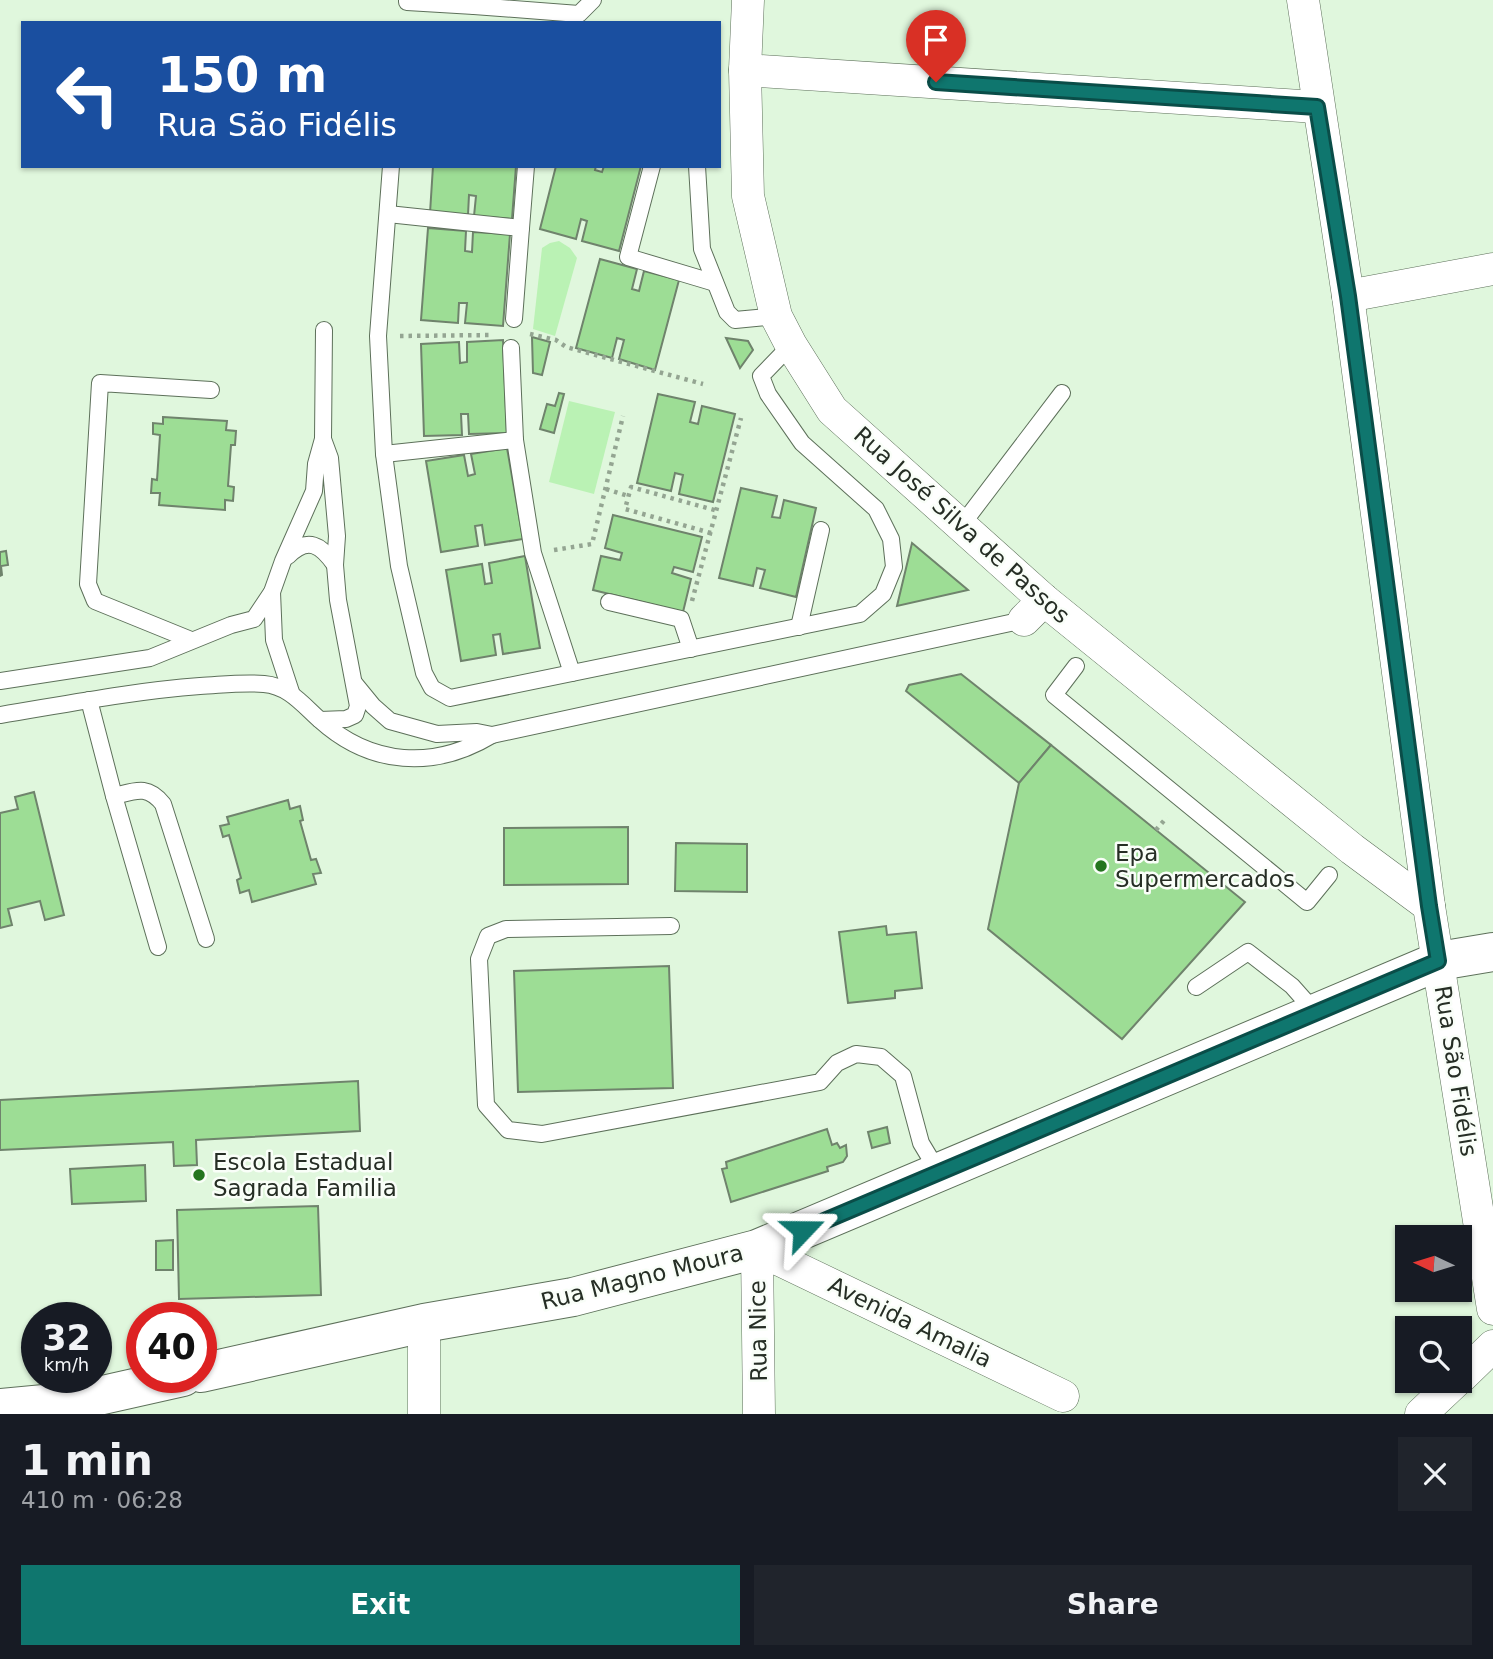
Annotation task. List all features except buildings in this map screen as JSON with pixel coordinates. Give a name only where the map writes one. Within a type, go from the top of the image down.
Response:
[{"type":"street","name":"Rua José Silva de Passos","points":[[748,0],[745,69],[748,196],[776,316],[832,410],[961,526],[1034,610],[1429,906]]},
{"type":"street","name":"Rua São Fidélis","points":[[1303,0],[1317,107],[1348,296],[1429,906],[1493,1309]]},
{"type":"street","points":[[745,69],[1317,107]]},
{"type":"street","points":[[1348,296],[1493,269]]},
{"type":"street","name":"Rua Magno Moura","points":[[217,1369],[424,1323],[573,1297],[757,1248],[1438,961],[1493,953]]},
{"type":"street","name":"Avenida Amalia","points":[[757,1248],[1063,1396]]},
{"type":"street","name":"Rua Nice","points":[[757,1248],[759,1414]]},
{"type":"street","points":[[424,1323],[424,1414]]},
{"type":"street","points":[[1472,1366],[1493,1346]]},
{"type":"street","points":[[0,1408],[76,1408],[128,1393]]},
{"type":"street","points":[[1421,1414],[1443,1393]]},
{"type":"lane","points":[[407,0],[474,3],[579,14],[593,0]]},
{"type":"lane","points":[[391,168],[378,336],[384,454],[399,566],[424,673],[432,688],[450,698],[860,614],[883,594],[894,567],[891,539],[876,509],[802,443],[768,394],[761,376],[791,345]]},
{"type":"lane","points":[[514,319],[526,168]]},
{"type":"lane","points":[[651,168],[628,257],[715,283]]},
{"type":"lane","points":[[697,168],[702,249],[727,312],[734,320],[776,316]]},
{"type":"lane","points":[[388,214],[521,228]]},
{"type":"lane","points":[[0,681],[150,658],[231,625],[254,619],[272,592],[314,491],[316,464],[323,439],[324,330]]},
{"type":"lane","points":[[516,342],[515,440],[533,553],[572,673]]},
{"type":"lane","points":[[191,640],[95,601],[88,584],[100,383],[211,390]]},
{"type":"lane","points":[[961,526],[1062,393]]},
{"type":"lane","points":[[320,720],[346,719],[355,715],[358,706],[338,600],[335,565],[337,536],[330,458],[323,439]]},
{"type":"lane","points":[[384,454],[515,440]]},
{"type":"lane","points":[[799,626],[821,530]]},
{"type":"lane","points":[[283,561],[298,546],[309,545],[324,549],[335,565]]},
{"type":"lane","points":[[272,592],[274,640],[291,692]]},
{"type":"lane","points":[[609,602],[681,619],[691,649]]},
{"type":"lane","points":[[0,715],[156,690],[238,683],[267,684],[291,692],[340,737],[371,752],[413,760],[455,752],[492,735],[1034,610]]},
{"type":"lane","points":[[1076,666],[1054,695],[1307,902],[1329,875]]},
{"type":"lane","points":[[354,682],[373,706],[390,721],[437,734],[477,732],[492,735]]},
{"type":"lane","points":[[89,700],[158,947]]},
{"type":"lane","points":[[114,796],[142,790],[154,793],[163,804],[206,939]]},
{"type":"lane","points":[[671,926],[506,929],[488,936],[479,959],[486,1105],[508,1130],[541,1134],[820,1082],[837,1063],[856,1054],[881,1057],[903,1076],[921,1143],[939,1173]]},
{"type":"lane","points":[[1196,987],[1248,952],[1292,986],[1316,1013]]},
{"type":"path","points":[[516,342],[535,334],[556,340],[566,347],[703,384]]},
{"type":"path","points":[[378,336],[495,335]]},
{"type":"path","points":[[533,553],[592,544],[623,416]]},
{"type":"path","points":[[689,612],[741,418]]},
{"type":"path","points":[[711,533],[625,509],[628,496],[631,487],[718,510]]},
{"type":"path","points":[[606,489],[628,496]]},
{"type":"green space","points":[[559,241],[570,248],[577,258],[555,336],[533,329],[542,248]]},
{"type":"green space","points":[[569,401],[615,412],[594,494],[549,482]]},
{"type":"place","name":"Epa Supermercados","points":[[1101,866]]},
{"type":"place","name":"Escola Estadual Sagrada Familia","points":[[199,1175]]},
{"type":"route","points":[[803,1230],[1438,961],[1348,296],[1317,107],[936,82]]}]
